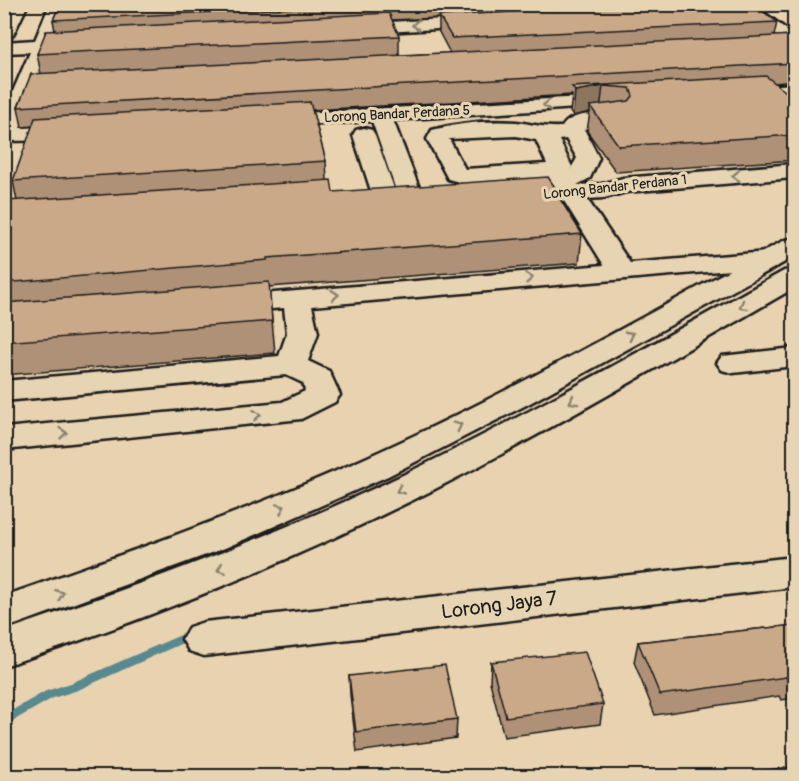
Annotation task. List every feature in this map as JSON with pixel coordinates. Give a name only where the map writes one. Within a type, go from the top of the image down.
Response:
[{"type":"main road","points":[[4,35],[20,4]]},
{"type":"main road","points":[[723,9],[744,6],[795,44]]},
{"type":"main road","points":[[79,8],[57,7],[6,133],[90,132]]},
{"type":"main road","points":[[329,30],[496,21]]},
{"type":"main road","points":[[4,48],[77,43]]},
{"type":"main road","points":[[771,46],[795,44]]},
{"type":"main road","points":[[24,87],[47,85]]},
{"type":"main road","points":[[716,95],[795,90]]},
{"type":"main road","name":"Lorong Bandar Perdana 5","points":[[253,122],[369,116],[639,109],[585,121],[573,126],[573,132]]},
{"type":"main road","points":[[734,112],[795,109]]},
{"type":"main road","points":[[369,116],[425,195]]},
{"type":"main road","points":[[369,116],[369,199],[565,182],[577,183]]},
{"type":"main road","points":[[425,195],[462,176],[495,152],[516,129],[545,135],[573,132],[588,158],[577,183]]},
{"type":"main road","points":[[462,176],[454,172],[438,140],[440,135],[456,130],[495,152],[554,171],[560,168],[545,135]]},
{"type":"main road","name":"Lorong Bandar Perdana 1","points":[[488,198],[577,183],[604,191],[622,185],[795,171]]},
{"type":"main road","points":[[577,183],[622,271]]},
{"type":"main road","points":[[203,306],[622,271],[786,261]]},
{"type":"main road","points":[[4,613],[211,538],[375,468],[786,261]]},
{"type":"main road","points":[[4,649],[234,564],[416,483],[551,412],[786,261]]},
{"type":"main road","points":[[290,365],[303,345],[303,328],[296,298]]},
{"type":"main road","points":[[733,363],[795,357]]},
{"type":"main road","points":[[4,391],[290,365],[318,378],[323,394],[289,412],[4,439]]},
{"type":"main road","name":"Lorong Jaya 7","points":[[204,639],[795,572]]},
{"type":"building","points":[[60,4],[374,4],[53,20]]},
{"type":"building","points":[[656,4],[753,4],[777,22],[452,38],[439,16]]},
{"type":"building","points":[[389,13],[399,36],[37,54],[46,31]]},
{"type":"building","points":[[795,35],[795,63],[18,107],[31,74]]},
{"type":"building","points":[[766,76],[795,99],[795,135],[619,146],[590,106],[629,101],[633,96],[630,88],[603,86],[575,91],[572,87]]},
{"type":"building","points":[[310,102],[326,161],[13,181],[35,118]]},
{"type":"building","points":[[548,177],[582,234],[267,258],[267,260],[4,283],[4,207],[6,201],[331,180],[333,192]]},
{"type":"building","points":[[269,282],[272,321],[4,342],[4,303]]},
{"type":"building","points":[[795,625],[795,680],[788,680],[786,677],[660,695],[638,642]]},
{"type":"building","points":[[585,652],[603,704],[506,717],[491,662]]},
{"type":"building","points":[[445,665],[457,719],[356,732],[349,676]]},
{"type":"building","points":[[789,767],[794,777],[716,777]]},
{"type":"waterway","points":[[4,721],[50,694],[74,687],[192,634]]}]
